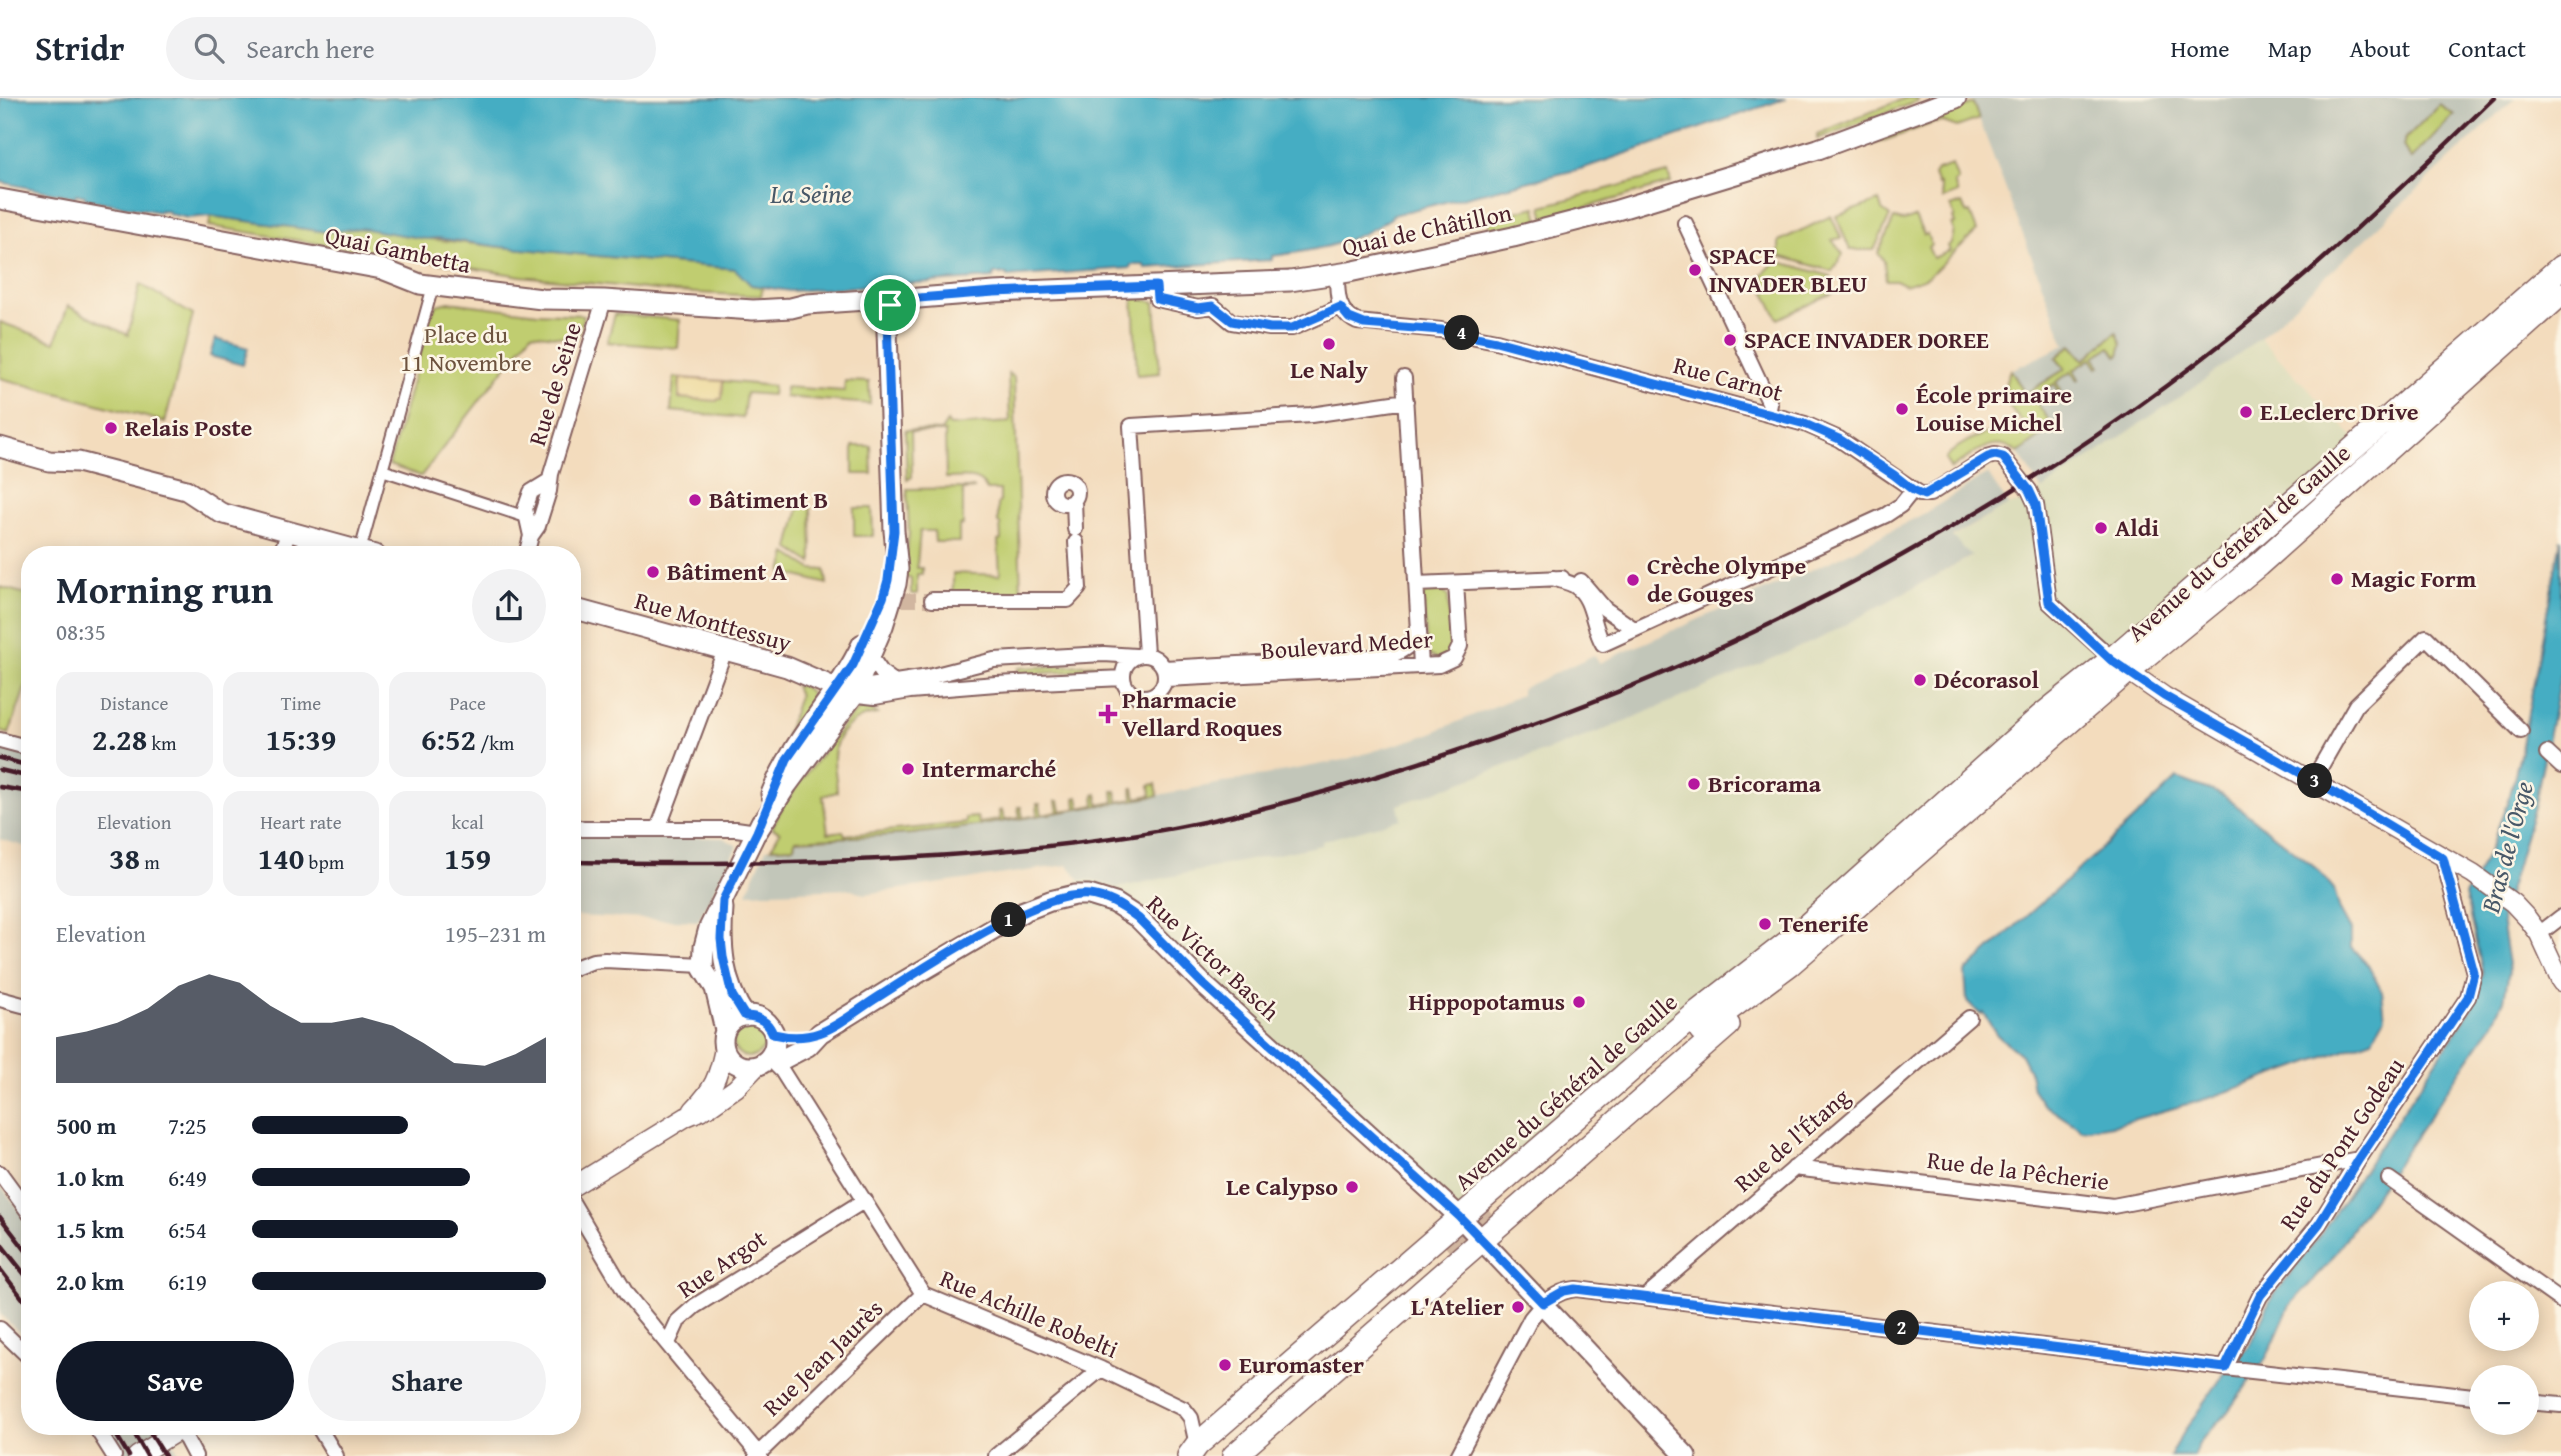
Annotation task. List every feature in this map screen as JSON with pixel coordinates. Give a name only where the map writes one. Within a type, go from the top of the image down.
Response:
[{"type":"main road","name":"Quai de Châtillon","points":[[888,311],[906,299],[994,292],[1290,281],[1337,274],[1513,237],[1614,211],[1818,149],[1956,98]]},
{"type":"main road","name":"Quai Gambetta","points":[[0,200],[382,269],[420,284],[433,286],[542,299],[604,300],[724,309],[791,308],[807,304],[866,300],[888,311]]},
{"type":"main road","name":"Avenue du Général de Gaulle","points":[[1234,1456],[1754,1001],[1790,964],[2561,267]]},
{"type":"main road","name":"Avenue du Général de Gaulle","points":[[1497,1207],[1701,1030],[1792,939],[2040,717],[2120,666],[2258,565],[2561,294]]},
{"type":"main road","points":[[757,832],[850,691],[870,656],[892,599],[898,569],[894,531],[888,311]]},
{"type":"main road","points":[[0,447],[49,461],[78,462],[186,490],[221,513],[342,546]]},
{"type":"main road","points":[[725,1040],[733,1020],[745,1016],[762,1020],[773,1034],[774,1046],[763,1062],[747,1067],[737,1065],[729,1058],[725,1040],[719,998],[702,965],[709,928],[757,832],[787,759],[850,691],[853,665],[892,599]]},
{"type":"main road","name":"Rue Monttessuy","points":[[581,610],[788,667],[850,691]]},
{"type":"main road","name":"Rue Victor Basch","points":[[763,1062],[783,1059],[808,1046],[820,1033],[1024,911],[1062,897],[1089,895],[1102,898],[1127,909],[1138,918],[1204,985],[1460,1217],[1686,1456]]},
{"type":"main road","points":[[723,900],[721,939],[725,967],[732,995],[745,1016]]},
{"type":"main road","name":"Avenue du Général de Gaulle","points":[[1200,1453],[1460,1217],[1699,1012],[1792,939]]},
{"type":"main road","name":"Avenue du Général de Gaulle","points":[[1701,1030],[1790,964]]},
{"type":"main road","name":"Rue Victor Basch","points":[[773,1034],[798,1038],[820,1033]]},
{"type":"main road","points":[[1200,1453],[1263,1410],[1448,1250]]},
{"type":"street","points":[[1685,223],[1770,404],[1768,413]]},
{"type":"street","points":[[1156,286],[1157,299],[1198,308],[1213,306],[1232,321],[1270,328],[1292,328],[1340,307],[1337,274]]},
{"type":"street","points":[[369,546],[382,470],[433,286]]},
{"type":"street","name":"Rue de Seine","points":[[528,546],[550,491],[549,481],[604,300]]},
{"type":"street","name":"Rue Carnot","points":[[1340,307],[1349,318],[1364,324],[1441,330],[1496,341],[1805,424],[1839,439],[1913,490]]},
{"type":"street","points":[[1404,378],[1421,665]]},
{"type":"street","points":[[1141,655],[1130,426],[1311,415],[1406,401]]},
{"type":"street","points":[[1553,578],[1579,589],[1590,608],[1597,634],[1603,644],[1886,515],[1901,505],[1913,490],[1924,495],[1930,494],[1988,457],[2003,457],[2029,490],[2036,505],[2049,602],[2120,666],[2164,696],[2473,874],[2513,903],[2539,934],[2561,982]]},
{"type":"street","points":[[382,470],[526,517]]},
{"type":"street","name":"Rue de Seine","points":[[531,536],[525,509],[531,492],[549,481]]},
{"type":"street","points":[[932,600],[1068,600],[1079,588],[1074,499]]},
{"type":"street","points":[[284,546],[289,532]]},
{"type":"street","points":[[1416,584],[1572,577],[1581,581],[1605,609],[1634,629]]},
{"type":"street","name":"Boulevard Meder","points":[[1165,673],[1439,665],[1454,658],[1460,646],[1456,583]]},
{"type":"street","points":[[1165,673],[1388,656],[1404,649],[1412,641],[1418,625]]},
{"type":"street","points":[[2313,780],[2356,705],[2426,637],[2521,731]]},
{"type":"street","points":[[658,829],[725,650]]},
{"type":"street","points":[[850,691],[893,681],[928,677],[994,660],[1104,654],[1141,655],[1157,658],[1165,673],[1159,691],[1147,697],[1134,695],[1123,678],[1126,665],[1141,655]]},
{"type":"street","points":[[870,656],[882,673],[893,681]]},
{"type":"street","points":[[850,691],[875,697],[910,691],[996,684],[1123,678]]},
{"type":"street","points":[[0,740],[21,746]]},
{"type":"street","points":[[2547,753],[2561,766]]},
{"type":"street","points":[[581,828],[757,832]]},
{"type":"street","name":"Rue du Pont Godeau","points":[[2225,1368],[2260,1296],[2319,1224],[2359,1159],[2468,997],[2474,973],[2443,858]]},
{"type":"street","points":[[2539,934],[2561,917]]},
{"type":"street","points":[[581,966],[605,960],[702,965]]},
{"type":"street","points":[[0,999],[21,1005]]},
{"type":"street","name":"Rue de l'Étang","points":[[1645,1297],[1969,1018]]},
{"type":"street","points":[[685,1117],[718,1078],[725,1040]]},
{"type":"street","points":[[581,1181],[685,1117],[709,1107],[736,1088],[763,1062]]},
{"type":"street","name":"Rue Achille Robelti","points":[[763,1062],[782,1071],[923,1293],[1101,1369],[1184,1409],[1191,1418],[1200,1453]]},
{"type":"street","name":"Rue de la Pêcherie","points":[[1794,1168],[2113,1206],[2359,1159]]},
{"type":"street","points":[[0,1173],[21,1202]]},
{"type":"street","points":[[2389,1179],[2561,1301]]},
{"type":"street","name":"Rue Argot","points":[[667,1343],[678,1321],[695,1306],[865,1200]]},
{"type":"street","points":[[581,1217],[627,1295],[758,1455]]},
{"type":"street","points":[[1458,1456],[1531,1318],[1543,1303],[1564,1291],[1576,1289],[2225,1368],[2469,1395]]},
{"type":"street","name":"Rue Jean Jaurès","points":[[758,1455],[923,1293]]},
{"type":"street","points":[[0,1329],[21,1349]]},
{"type":"street","points":[[996,1456],[1101,1369]]},
{"type":"street","points":[[2539,1403],[2561,1405]]},
{"type":"street","points":[[101,1435],[114,1456]]},
{"type":"street","points":[[137,1456],[168,1435]]},
{"type":"street","points":[[183,1435],[195,1456]]},
{"type":"street","points":[[324,1435],[337,1456]]},
{"type":"shaded area","points":[[1971,98],[2515,98],[2260,338],[2200,383],[2042,490],[2018,453],[2054,427],[2025,395],[2011,370],[2065,345]]},
{"type":"shaded area","points":[[2260,338],[2360,444],[1460,1217],[1138,918],[1062,897],[1080,880],[1094,880],[1117,888],[1321,845],[1321,841],[1400,819],[1398,805],[1609,728],[1819,639],[1971,557],[1952,538],[2008,505],[2020,503],[2042,490],[2200,383]]},
{"type":"shaded area","points":[[1988,474],[2008,505],[1952,537],[1972,556],[1819,639],[1609,728],[1398,805],[1401,819],[1322,841],[1321,845],[1117,888],[1094,880],[1080,880],[1068,865],[865,894],[851,889],[747,893],[766,849],[793,847],[795,841],[912,834],[1074,811],[1344,760],[1424,736],[1521,695],[1521,689],[1594,655],[1599,663],[1838,558],[1925,513]]},
{"type":"shaded area","points":[[0,747],[21,753],[21,845],[0,839]]},
{"type":"shaded area","points":[[581,834],[724,838],[737,846],[698,921],[581,916]]},
{"type":"shaded area","points":[[0,1185],[21,1212],[21,1334],[0,1314]]},
{"type":"shaded area","points":[[110,1435],[169,1435],[181,1456],[123,1456]]},
{"type":"green space","points":[[1905,98],[1917,98],[1918,101],[1817,139],[1817,134]]},
{"type":"green space","points":[[1973,103],[1979,119],[1957,127],[1943,122],[1933,123],[1872,145],[1870,141]]},
{"type":"green space","points":[[2439,105],[2454,115],[2411,159],[2403,146],[2405,139]]},
{"type":"green space","points":[[1952,165],[1958,181],[1954,183],[1958,193],[1943,199],[1940,184],[1938,185],[1934,175],[1937,170]]},
{"type":"green space","points":[[1668,173],[1671,183],[1545,219],[1542,206]]},
{"type":"green space","points":[[1879,201],[1882,210],[1890,216],[1874,250],[1850,250],[1836,216]]},
{"type":"green space","points":[[1962,203],[1967,214],[1970,213],[1977,231],[1928,277],[1906,285],[1896,280],[1886,280],[1884,261],[1878,253],[1894,219],[1904,221],[1915,217],[1924,235],[1927,234],[1931,245],[1928,247],[1933,258],[1950,251],[1948,246],[1954,231],[1952,225],[1955,224],[1951,207]]},
{"type":"green space","points":[[1536,207],[1539,221],[1491,232],[1488,218]]},
{"type":"green space","points":[[211,216],[327,232],[360,228],[501,247],[736,269],[751,285],[763,287],[761,296],[675,292],[521,276],[209,226]]},
{"type":"green space","points":[[1831,216],[1841,238],[1832,240],[1843,254],[1832,271],[1779,256],[1779,241]]},
{"type":"green space","points":[[1776,261],[1831,276],[1833,293],[1778,319],[1765,292],[1769,290],[1762,275]]},
{"type":"green space","points":[[140,284],[193,315],[165,422],[0,378],[0,322],[55,342],[68,306],[128,335]]},
{"type":"green space","points":[[1133,297],[1155,302],[1160,373],[1137,375]]},
{"type":"green space","name":"Place du 11 Novembre","points":[[449,302],[538,313],[584,315],[577,339],[532,333],[421,476],[389,465],[429,320],[436,305]]},
{"type":"green space","points":[[615,314],[680,320],[678,348],[607,342]]},
{"type":"green space","points":[[2116,332],[2122,344],[2119,355],[2116,356],[2110,347],[2094,357],[2100,366],[2097,368],[2091,359],[2074,370],[2079,379],[2071,372],[2056,382],[2061,390],[2058,392],[2054,384],[2032,396],[2054,427],[2018,453],[2009,447],[1992,445],[1951,469],[1945,459],[1961,445],[1993,432],[2026,426],[2011,408],[2007,397],[2006,380],[2011,370],[2025,394],[2065,369],[2056,358],[2071,345],[2084,360]]},
{"type":"green space","points":[[1008,373],[1014,378],[1021,593],[953,593],[953,573],[1000,575],[1000,490],[987,490],[974,479],[946,478],[945,432],[911,432],[912,477],[907,479],[905,430],[941,431],[947,422],[950,426],[1010,422]]},
{"type":"green space","points":[[674,377],[680,378],[679,398],[721,399],[723,381],[773,386],[772,395],[746,393],[743,418],[671,411]]},
{"type":"green space","points":[[845,381],[869,382],[870,404],[785,397],[785,387],[844,391]]},
{"type":"green space","points":[[853,446],[871,446],[872,474],[853,474]]},
{"type":"green space","points":[[907,489],[975,489],[963,490],[963,525],[959,526],[959,542],[935,542],[934,531],[920,531],[917,568],[922,568],[922,574],[917,574],[917,594],[911,594],[911,578],[904,578],[909,534]]},
{"type":"green space","points":[[801,500],[811,509],[812,563],[789,548]]},
{"type":"green space","points":[[854,508],[872,508],[873,536],[854,536]]},
{"type":"green space","points":[[787,553],[812,569],[825,570],[827,584],[782,572]]},
{"type":"green space","points":[[0,587],[21,593],[21,700],[9,734],[0,731]]},
{"type":"green space","points":[[1440,589],[1448,596],[1451,649],[1449,654],[1439,659],[1427,654],[1423,595]]},
{"type":"green space","points":[[1103,664],[1103,670],[1019,674],[1018,668]]},
{"type":"green space","points":[[795,686],[803,686],[810,692],[811,700],[788,740],[786,736],[799,696]]},
{"type":"green space","points":[[868,707],[877,714],[853,722],[837,741],[834,758],[837,792],[823,796],[828,833],[843,831],[845,835],[966,823],[966,818],[977,817],[979,823],[1000,820],[999,811],[1002,810],[1004,820],[1020,818],[1018,807],[1021,807],[1023,818],[1038,815],[1037,804],[1040,804],[1042,815],[1058,812],[1056,801],[1059,801],[1061,811],[1076,809],[1075,798],[1078,797],[1080,808],[1095,805],[1094,795],[1097,794],[1099,805],[1114,802],[1113,791],[1116,791],[1118,802],[1133,799],[1132,788],[1136,798],[1151,795],[1150,785],[1156,784],[1158,796],[976,826],[912,834],[795,840],[794,847],[771,848],[780,832],[772,828],[783,805],[844,724],[857,711]]},
{"type":"green space","points":[[749,1025],[761,1029],[765,1041],[761,1053],[749,1057],[737,1053],[733,1041],[737,1029]]},
{"type":"sand","points":[[680,378],[723,381],[722,399],[717,401],[679,398]]},
{"type":"water","name":"La Seine","points":[[0,98],[1787,98],[1584,168],[1392,215],[1377,227],[1348,240],[1272,256],[1272,260],[1145,268],[1144,265],[1131,265],[1130,268],[1007,277],[1007,274],[994,274],[993,278],[790,291],[751,285],[735,269],[501,247],[438,238],[426,239],[360,228],[327,232],[210,216],[188,218],[160,210],[159,212],[85,199],[85,196],[76,194],[75,197],[0,182]]},
{"type":"water","points":[[215,339],[248,348],[243,365],[210,356]]},
{"type":"water","name":"Bras de l'Orge","points":[[2561,539],[2561,673],[2535,803],[2501,919],[2509,971],[2504,1000],[2492,1025],[2328,1264],[2290,1305],[2267,1357],[2226,1414],[2201,1440],[2193,1456],[2170,1456],[2224,1374],[2249,1346],[2271,1299],[2320,1235],[2472,1008],[2483,973],[2465,895],[2489,852],[2510,795]]},
{"type":"water","points":[[2177,778],[2223,795],[2318,870],[2334,889],[2340,910],[2351,930],[2351,947],[2368,965],[2382,992],[2385,1017],[2372,1040],[2209,1098],[2118,1124],[2082,1130],[2043,1104],[2033,1089],[2030,1073],[2021,1055],[1997,1035],[1983,1013],[1980,1014],[1967,1001],[1965,972]]},
{"type":"tunnel","points":[[902,600],[932,600]]},
{"type":"tunnel","points":[[1448,1250],[1497,1207]]},
{"type":"railway","points":[[581,862],[857,860],[999,851],[1139,834],[1218,819],[1335,789],[1450,753],[1565,712],[1679,666],[1902,556],[2009,492],[2112,424],[2212,351],[2306,274],[2494,98]]},
{"type":"railway","points":[[0,758],[21,764]]},
{"type":"railway","points":[[0,770],[21,775]]},
{"type":"railway","points":[[0,787],[21,790]]},
{"type":"railway","points":[[0,1217],[21,1244]]},
{"type":"railway","points":[[0,1243],[21,1270]]},
{"type":"railway","points":[[0,1269],[21,1296]]},
{"type":"railway","points":[[116,1435],[129,1456]]},
{"type":"railway","points":[[135,1435],[147,1456]]},
{"type":"railway","points":[[152,1435],[165,1456]]},
{"type":"place","name":"SPACE INVADER BLEU","points":[[1695,270]]},
{"type":"place","name":"SPACE INVADER DOREE","points":[[1730,340]]},
{"type":"place","name":"Le Naly","points":[[1329,344]]},
{"type":"place","name":"École primaire Louise Michel","points":[[1902,409]]},
{"type":"place","name":"E.Leclerc Drive","points":[[2246,412]]},
{"type":"place","name":"Relais Poste","points":[[111,428]]},
{"type":"place","name":"Bâtiment B","points":[[695,500]]},
{"type":"place","name":"Aldi","points":[[2101,528]]},
{"type":"place","name":"Bâtiment A","points":[[653,572]]},
{"type":"place","name":"Magic Form","points":[[2337,579]]},
{"type":"place","name":"Crèche Olympe de Gouges","points":[[1633,580]]},
{"type":"place","name":"Décorasol","points":[[1920,680]]},
{"type":"place","name":"Pharmacie Vellard Roques","points":[[1108,714]]},
{"type":"place","name":"Intermarché","points":[[908,769]]},
{"type":"place","name":"Bricorama","points":[[1694,784]]},
{"type":"place","name":"Tenerife","points":[[1765,924]]},
{"type":"place","name":"Hippopotamus","points":[[1579,1002]]},
{"type":"place","name":"Le Calypso","points":[[1352,1187]]},
{"type":"place","name":"L'Atelier","points":[[1518,1307]]},
{"type":"place","name":"Euromaster","points":[[1225,1365]]},
{"type":"route","points":[[1156,286],[1157,299],[1198,308],[1213,306],[1232,321],[1270,328],[1292,328],[1340,307],[1349,318],[1364,324],[1462,333],[1805,424],[1839,439],[1924,495],[1930,494],[1988,457],[2003,457],[2029,490],[2036,505],[2049,602],[2111,660],[2164,696],[2313,780],[2443,858],[2474,973],[2468,997],[2359,1159],[2319,1224],[2260,1296],[2225,1368],[1576,1289],[1564,1291],[1543,1303],[1460,1217],[1204,985],[1138,918],[1115,903],[1089,895],[1062,897],[1024,911],[820,1033],[804,1038],[773,1034],[767,1023],[757,1017],[745,1016],[732,995],[721,939],[723,900],[757,832],[787,759],[853,665],[883,598],[894,531],[888,378],[887,311],[890,305],[906,299],[994,292],[1156,286]]}]
